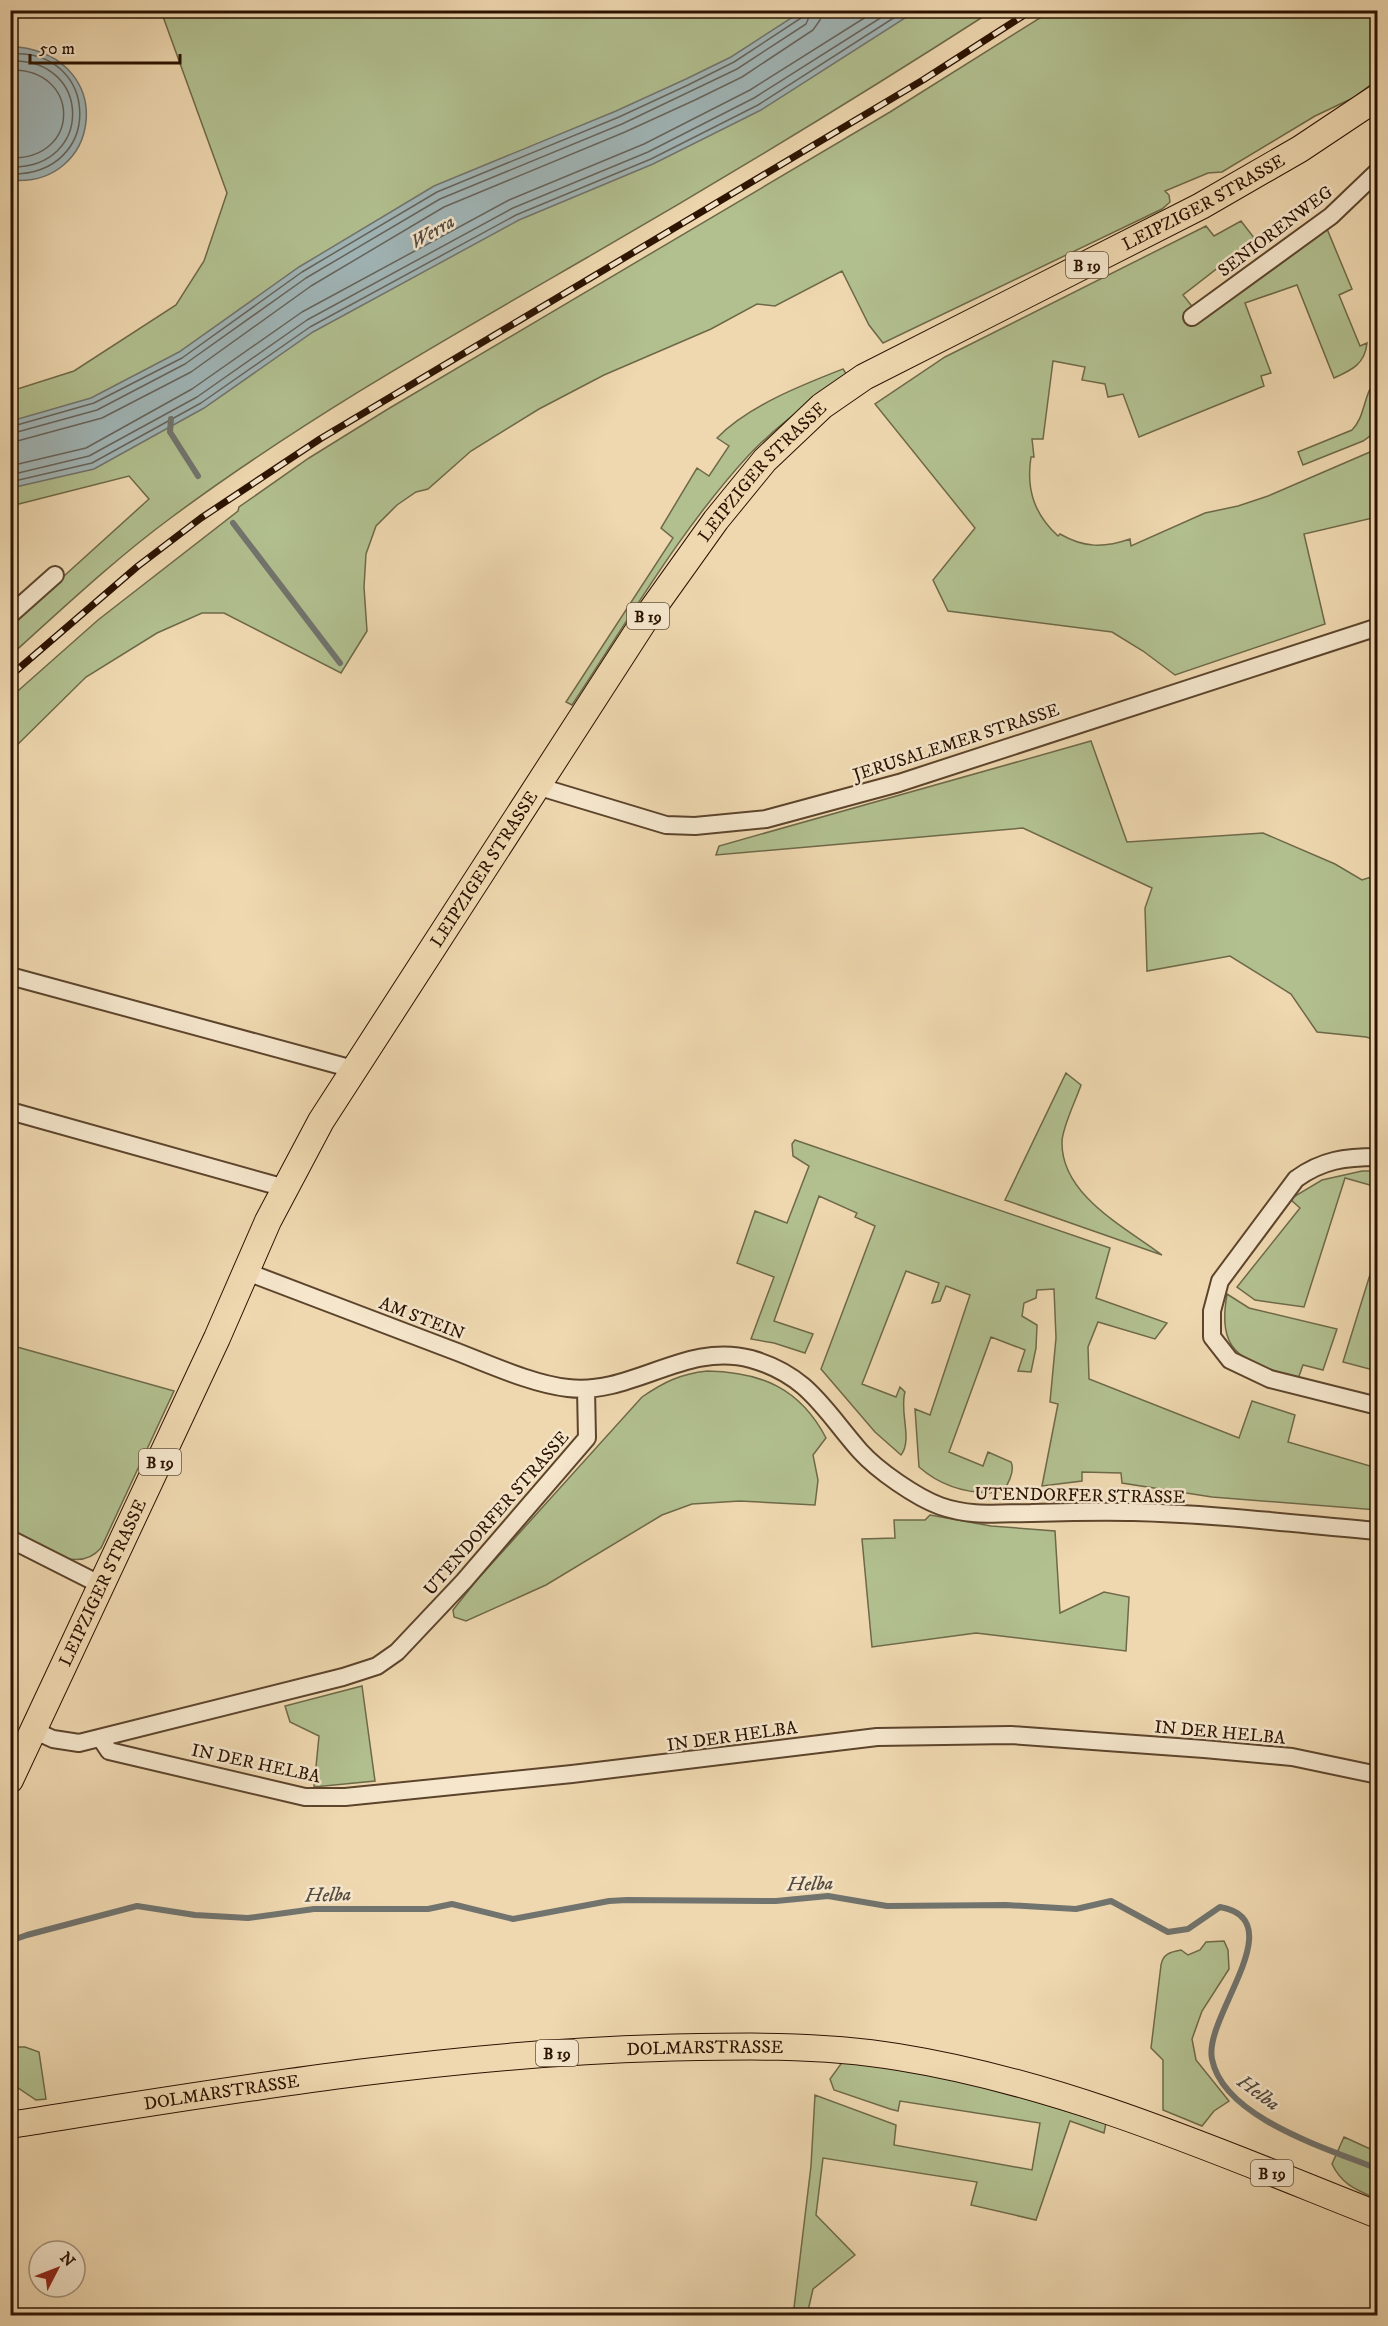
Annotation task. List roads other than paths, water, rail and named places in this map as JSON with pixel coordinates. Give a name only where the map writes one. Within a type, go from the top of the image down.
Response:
[{"type":"main road","name":"LEIPZIGER STRASSE","points":[[10,1780],[103,1586],[285,1188],[353,1069],[540,787],[646,618],[716,520],[765,460],[822,406],[897,358],[1118,249],[1220,195],[1300,149],[1377,97]]},
{"type":"main road","name":"DOLMARSTRASSE","points":[[10,2125],[298,2082],[465,2061],[589,2050],[766,2046],[864,2052],[958,2068],[1095,2105],[1377,2215]]},
{"type":"street","name":"SENIORENWEG","points":[[1192,317],[1331,216],[1377,171]]},
{"type":"street","points":[[10,615],[55,575]]},
{"type":"street","name":"JERUSALEMER STRASSE","points":[[540,787],[666,825],[695,826],[766,819],[899,783],[1377,627]]},
{"type":"street","points":[[10,976],[353,1069]]},
{"type":"street","points":[[10,1112],[285,1188]]},
{"type":"street","points":[[1377,1158],[1332,1160],[1313,1167],[1296,1179],[1220,1281],[1212,1311],[1212,1337],[1230,1360],[1270,1379],[1377,1406]]},
{"type":"street","name":"AM STEIN","points":[[247,1272],[485,1362],[549,1384],[586,1389]]},
{"type":"street","name":"UTENDORFER STRASSE","points":[[33,1730],[53,1739],[78,1743],[101,1739],[343,1677],[377,1666],[397,1652],[464,1581],[587,1438],[586,1389],[641,1377],[686,1360],[721,1355],[740,1356],[770,1365],[802,1383],[863,1454],[922,1497],[941,1506],[969,1513],[998,1516],[1027,1513],[1138,1512],[1377,1531]]},
{"type":"street","points":[[10,1539],[103,1586]]},
{"type":"street","name":"IN DER HELBA","points":[[101,1739],[109,1751],[305,1797],[345,1797],[572,1774],[877,1737],[1011,1735],[1204,1749],[1302,1759],[1377,1775]]},
{"type":"water","name":"Werra","points":[[802,11],[916,11],[761,110],[653,164],[519,220],[313,332],[204,408],[94,469],[11,488],[11,421],[91,398],[179,352],[299,267],[434,186],[616,111],[686,79],[731,57]]},
{"type":"water","points":[[18,47],[50,57],[72,74],[84,97],[86,121],[79,145],[64,165],[41,177],[10,180],[11,48]]},
{"type":"waterway","points":[[171,419],[170,432],[198,476]]},
{"type":"waterway","points":[[233,523],[340,663]]},
{"type":"waterway","name":"Helba","points":[[10,1941],[137,1906],[195,1915],[248,1918],[314,1909],[428,1909],[452,1904],[513,1919],[609,1901],[627,1900],[776,1901],[828,1896],[887,1906],[1006,1905],[1076,1909],[1111,1901],[1168,1932],[1188,1929],[1220,1907],[1241,1916],[1249,1930],[1248,1950],[1213,2041],[1212,2059],[1220,2080],[1236,2098],[1256,2114],[1281,2129],[1378,2169]]},
{"type":"railway","points":[[10,676],[138,566],[201,518],[320,439],[923,80],[1032,10]]}]
